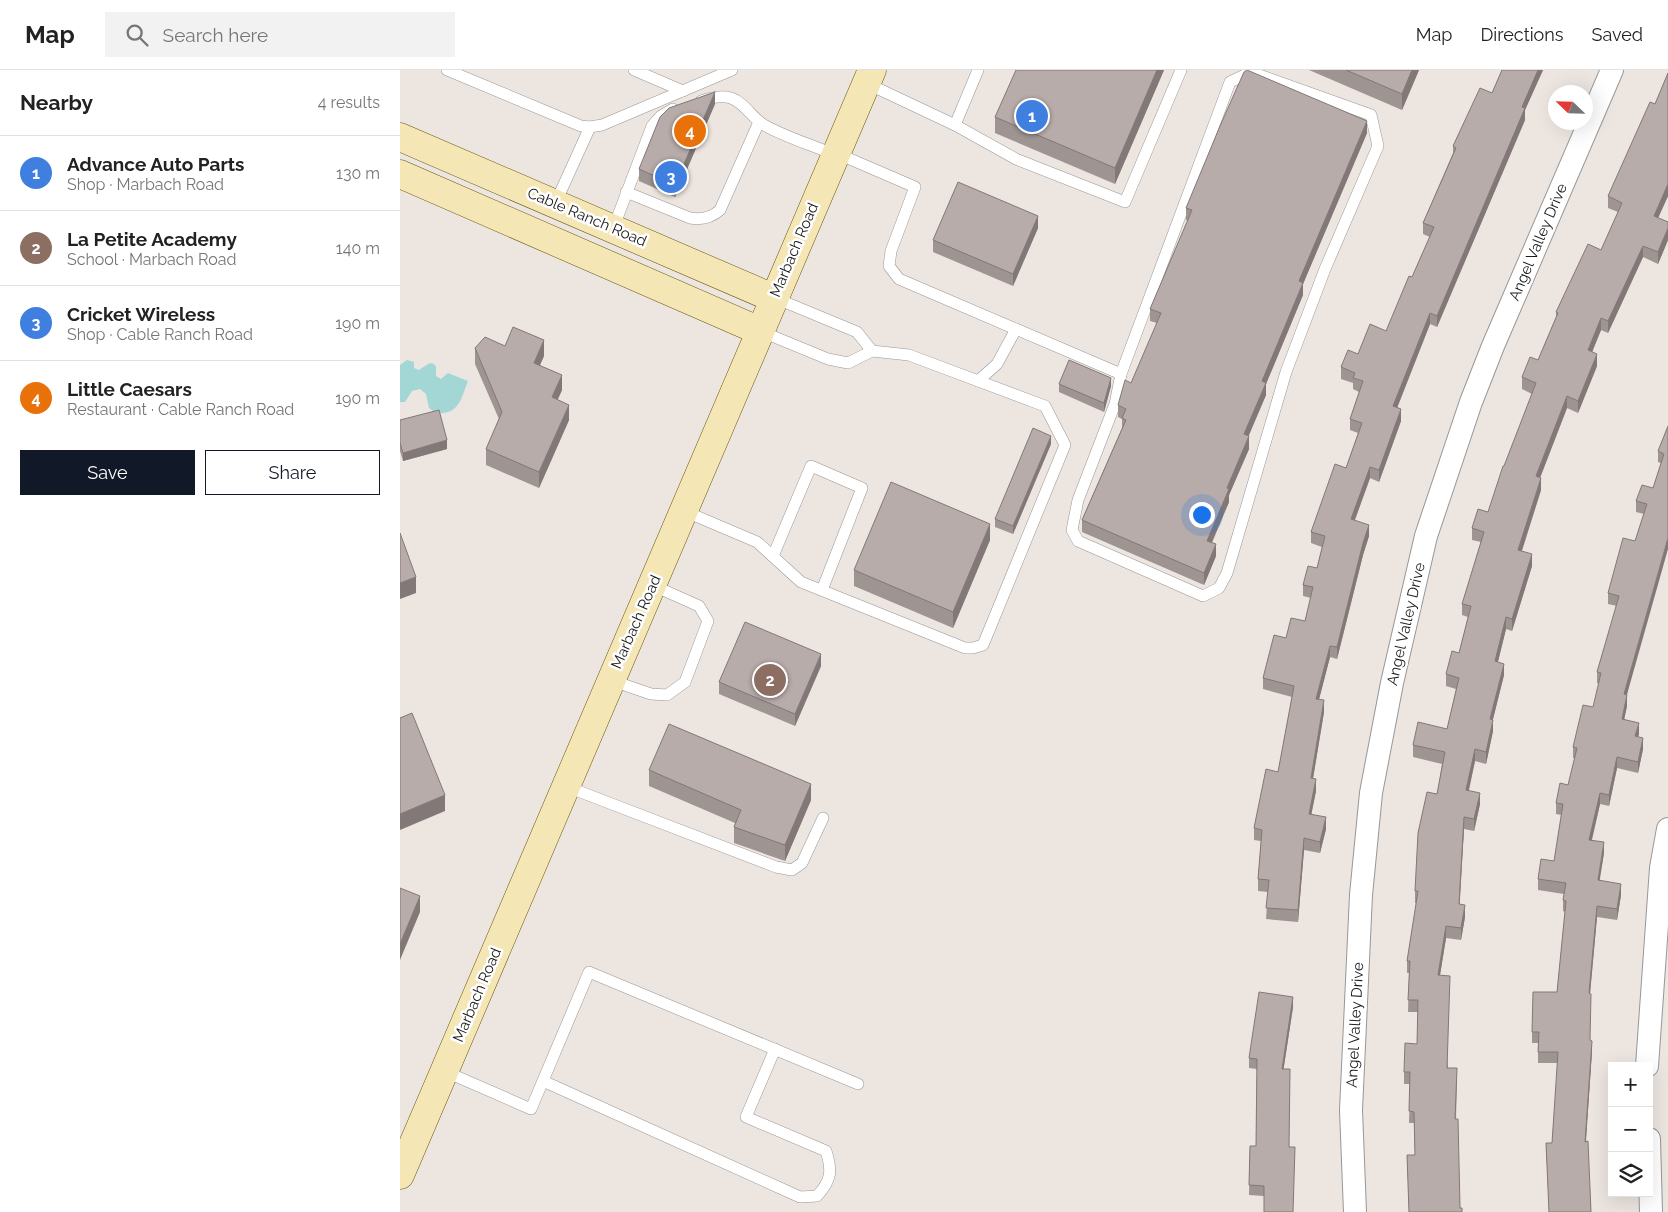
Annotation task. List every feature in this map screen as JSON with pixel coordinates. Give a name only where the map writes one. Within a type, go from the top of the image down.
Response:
[{"type":"main road","name":"Marbach Road","points":[[400,1175],[869,76]]},
{"type":"main road","name":"Cable Ranch Road","points":[[400,137],[774,298]]},
{"type":"main road","points":[[400,174],[760,331]]},
{"type":"street","name":"Angel Valley Drive","points":[[1355,1212],[1351,1110],[1361,895],[1371,792],[1392,683],[1426,536],[1471,402],[1612,70]]},
{"type":"street","points":[[1647,1062],[1661,868],[1668,829]]},
{"type":"street","points":[[1649,1152],[1651,1212]]},
{"type":"lane","points":[[447,70],[581,126],[590,127],[602,125],[732,70]]},
{"type":"lane","points":[[634,70],[683,91]]},
{"type":"lane","points":[[955,125],[978,70]]},
{"type":"lane","points":[[869,76],[1016,159],[1125,202],[1181,70]]},
{"type":"lane","points":[[1252,72],[1371,116],[1378,146],[1325,269],[1286,372],[1227,573],[1219,588],[1203,596],[1078,541],[1072,530],[1078,500],[1115,404],[1120,374],[1230,82],[1252,72]]},
{"type":"lane","points":[[613,229],[652,126],[660,116],[670,110],[716,96],[729,98],[739,102],[759,122],[915,187],[891,251],[889,266],[899,278],[1120,374]]},
{"type":"lane","points":[[626,192],[690,218],[712,217],[720,210],[759,122]]},
{"type":"lane","points":[[555,204],[590,127]]},
{"type":"lane","points":[[774,298],[858,332],[872,351]]},
{"type":"lane","points":[[978,380],[997,364],[1016,329]]},
{"type":"lane","points":[[684,512],[758,542],[801,582],[965,648],[983,645],[1065,446],[1045,406],[909,355],[872,351],[848,362],[828,359],[760,331]]},
{"type":"lane","points":[[773,556],[811,466],[862,488],[822,590]]},
{"type":"lane","points":[[610,680],[651,694],[667,695],[685,682],[708,621],[699,606],[652,585]]},
{"type":"lane","points":[[565,786],[776,868],[792,870],[802,863],[823,818]]},
{"type":"lane","points":[[444,1071],[531,1109],[589,972],[858,1084]]},
{"type":"lane","points":[[543,1081],[800,1197],[817,1196],[831,1175],[826,1151],[746,1117],[775,1049]]},
{"type":"water","points":[[407,360],[414,362],[414,368],[419,370],[432,363],[436,366],[436,376],[441,379],[448,373],[468,381],[458,404],[450,411],[436,413],[429,408],[426,394],[420,389],[412,391],[405,402],[400,402],[400,365]]},
{"type":"building","points":[[1016,70],[1157,70],[1115,168],[995,117]]},
{"type":"building","points":[[1247,70],[1367,121],[1299,281],[1303,283],[1262,381],[1266,383],[1244,434],[1249,436],[1207,541],[1216,544],[1204,573],[1082,520],[1126,420],[1122,418],[1126,409],[1118,405],[1125,380],[1131,383],[1161,313],[1150,309],[1192,210],[1186,208],[1220,126],[1244,72]]},
{"type":"building","points":[[1346,70],[1412,70],[1402,94]]},
{"type":"building","points":[[1502,70],[1538,70],[1522,107],[1525,108],[1437,316],[1430,313],[1393,406],[1401,409],[1379,470],[1370,467],[1351,519],[1369,525],[1337,647],[1330,646],[1316,699],[1324,700],[1311,778],[1316,779],[1309,814],[1326,817],[1320,842],[1304,838],[1298,910],[1266,908],[1269,880],[1258,879],[1262,830],[1254,828],[1266,769],[1278,772],[1294,686],[1263,678],[1274,635],[1286,638],[1291,618],[1305,621],[1313,587],[1303,585],[1308,566],[1317,568],[1325,536],[1311,532],[1335,464],[1346,468],[1362,423],[1350,419],[1363,381],[1353,378],[1355,373],[1341,367],[1348,350],[1358,354],[1370,324],[1386,331],[1409,276],[1412,277],[1434,227],[1423,223],[1456,148],[1453,146],[1480,88],[1492,93]]},
{"type":"building","points":[[1668,73],[1668,184],[1654,216],[1668,222],[1668,228],[1658,252],[1643,246],[1608,321],[1601,318],[1588,350],[1597,354],[1578,401],[1567,396],[1536,476],[1541,478],[1518,550],[1532,554],[1512,619],[1506,617],[1495,661],[1504,664],[1490,719],[1493,720],[1486,752],[1475,749],[1466,790],[1480,793],[1474,819],[1464,817],[1459,904],[1465,905],[1461,928],[1446,926],[1438,975],[1450,976],[1447,1068],[1457,1068],[1455,1119],[1458,1119],[1460,1208],[1462,1208],[1462,1212],[1409,1212],[1407,1155],[1415,1155],[1414,1112],[1409,1111],[1410,1072],[1404,1072],[1405,1043],[1417,1044],[1418,1000],[1408,1000],[1410,961],[1407,961],[1418,891],[1415,891],[1418,833],[1427,792],[1437,794],[1445,752],[1413,745],[1418,722],[1447,729],[1459,678],[1446,674],[1452,651],[1459,653],[1471,606],[1462,604],[1484,532],[1472,528],[1478,509],[1488,512],[1503,466],[1536,383],[1522,377],[1530,357],[1538,360],[1558,313],[1556,312],[1588,244],[1601,250],[1622,203],[1608,196],[1650,102],[1655,104]]},
{"type":"building","points":[[715,92],[675,185],[639,169],[660,117],[669,108]]},
{"type":"building","points":[[958,182],[1038,216],[1013,274],[933,240]]},
{"type":"building","points":[[513,327],[544,340],[534,363],[562,375],[552,397],[569,405],[539,472],[486,449],[502,412],[475,348],[485,337],[505,346]]},
{"type":"building","points":[[1069,360],[1111,378],[1104,403],[1059,384]]},
{"type":"building","points":[[439,410],[447,440],[403,453],[400,443],[400,420]]},
{"type":"building","points":[[1668,426],[1668,538],[1624,694],[1627,695],[1622,719],[1639,723],[1635,736],[1643,738],[1638,762],[1617,757],[1609,795],[1600,793],[1589,840],[1604,842],[1598,880],[1621,884],[1617,909],[1597,906],[1589,993],[1591,994],[1590,1040],[1592,1041],[1585,1142],[1588,1141],[1591,1212],[1549,1212],[1546,1143],[1552,1143],[1558,1052],[1538,1052],[1539,1032],[1532,1032],[1533,992],[1557,992],[1566,901],[1563,900],[1566,883],[1538,879],[1541,859],[1554,861],[1563,804],[1556,803],[1560,783],[1568,785],[1577,748],[1573,747],[1583,705],[1593,707],[1601,673],[1597,672],[1619,596],[1608,593],[1623,538],[1635,541],[1647,504],[1636,501],[1642,485],[1653,488],[1664,454],[1658,451]]},
{"type":"building","points":[[1033,428],[1051,436],[1013,526],[995,519]]},
{"type":"building","points":[[891,482],[990,524],[953,612],[854,570]]},
{"type":"building","points":[[400,533],[416,577],[400,583]]},
{"type":"building","points":[[745,622],[821,654],[795,714],[719,682]]},
{"type":"building","points":[[412,713],[445,795],[400,814],[400,718]]},
{"type":"building","points":[[669,724],[811,784],[785,845],[734,827],[741,810],[649,770]]},
{"type":"building","points":[[400,888],[420,896],[400,944]]},
{"type":"building","points":[[1259,992],[1293,997],[1282,1069],[1290,1069],[1289,1147],[1295,1147],[1293,1212],[1264,1212],[1264,1186],[1249,1185],[1250,1146],[1256,1146],[1257,1059],[1249,1058]]},
{"type":"place","name":"Advance Auto Parts","points":[[1032,116]]},
{"type":"place","name":"Little Caesars","points":[[690,131]]},
{"type":"place","name":"Cricket Wireless","points":[[671,177]]},
{"type":"place","name":"La Petite Academy","points":[[770,680]]}]
